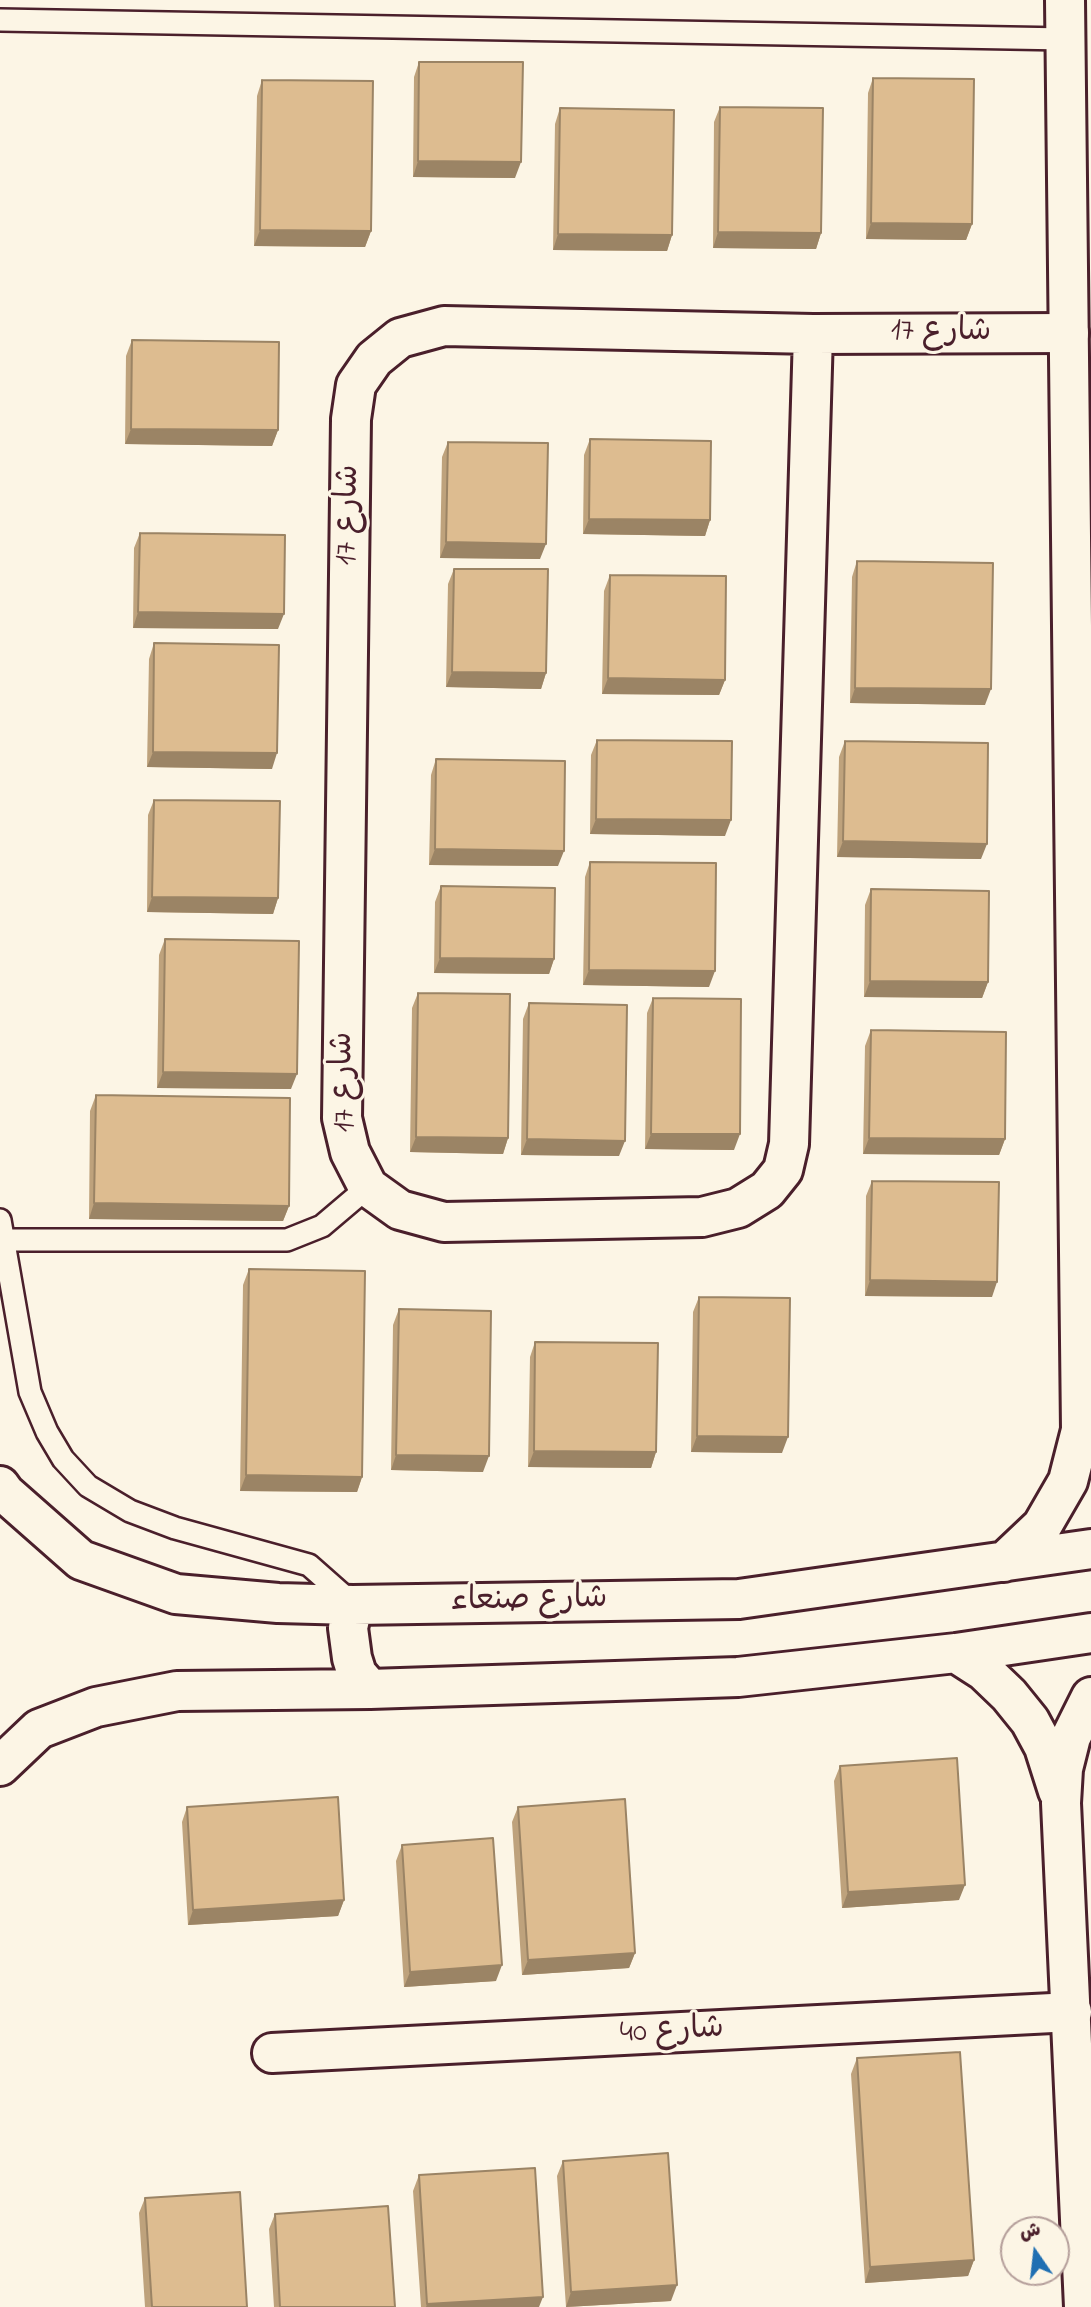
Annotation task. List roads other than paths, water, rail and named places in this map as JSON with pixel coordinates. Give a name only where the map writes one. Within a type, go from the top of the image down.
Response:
[{"type":"street","points":[[1004,1562],[1042,1526],[1086,1447],[1081,435],[1069,333],[1078,41],[1065,0]]},
{"type":"street","name":"شارع 17","points":[[813,334],[789,1144],[783,1170],[767,1191],[738,1208],[702,1217],[444,1222],[400,1210],[368,1187],[350,1152],[342,1118],[351,419],[356,385],[374,359],[400,338],[444,326],[813,334],[1069,333]]},
{"type":"street","name":"شارع صنعاء","points":[[0,1486],[81,1560],[176,1594],[278,1603],[353,1605],[738,1599],[1091,1549]]},
{"type":"street","points":[[353,1605],[348,1628],[352,1658],[357,1674],[370,1689]]},
{"type":"street","points":[[0,1766],[38,1728],[96,1707],[177,1691],[370,1689],[738,1677],[956,1653],[1091,1633]]},
{"type":"street","points":[[956,1653],[984,1671],[1009,1695],[1030,1721],[1044,1747],[1062,1803]]},
{"type":"street","points":[[1081,2307],[1072,2012],[1062,1803],[1063,1769],[1071,1737],[1091,1697]]},
{"type":"street","name":"شارع 40","points":[[272,2053],[1072,2012]]},
{"type":"lane","points":[[0,20],[1078,41]]},
{"type":"lane","points":[[353,1605],[309,1565],[175,1528],[130,1511],[88,1486],[58,1450],[30,1392],[2,1230],[287,1240],[322,1226],[368,1187]]}]
